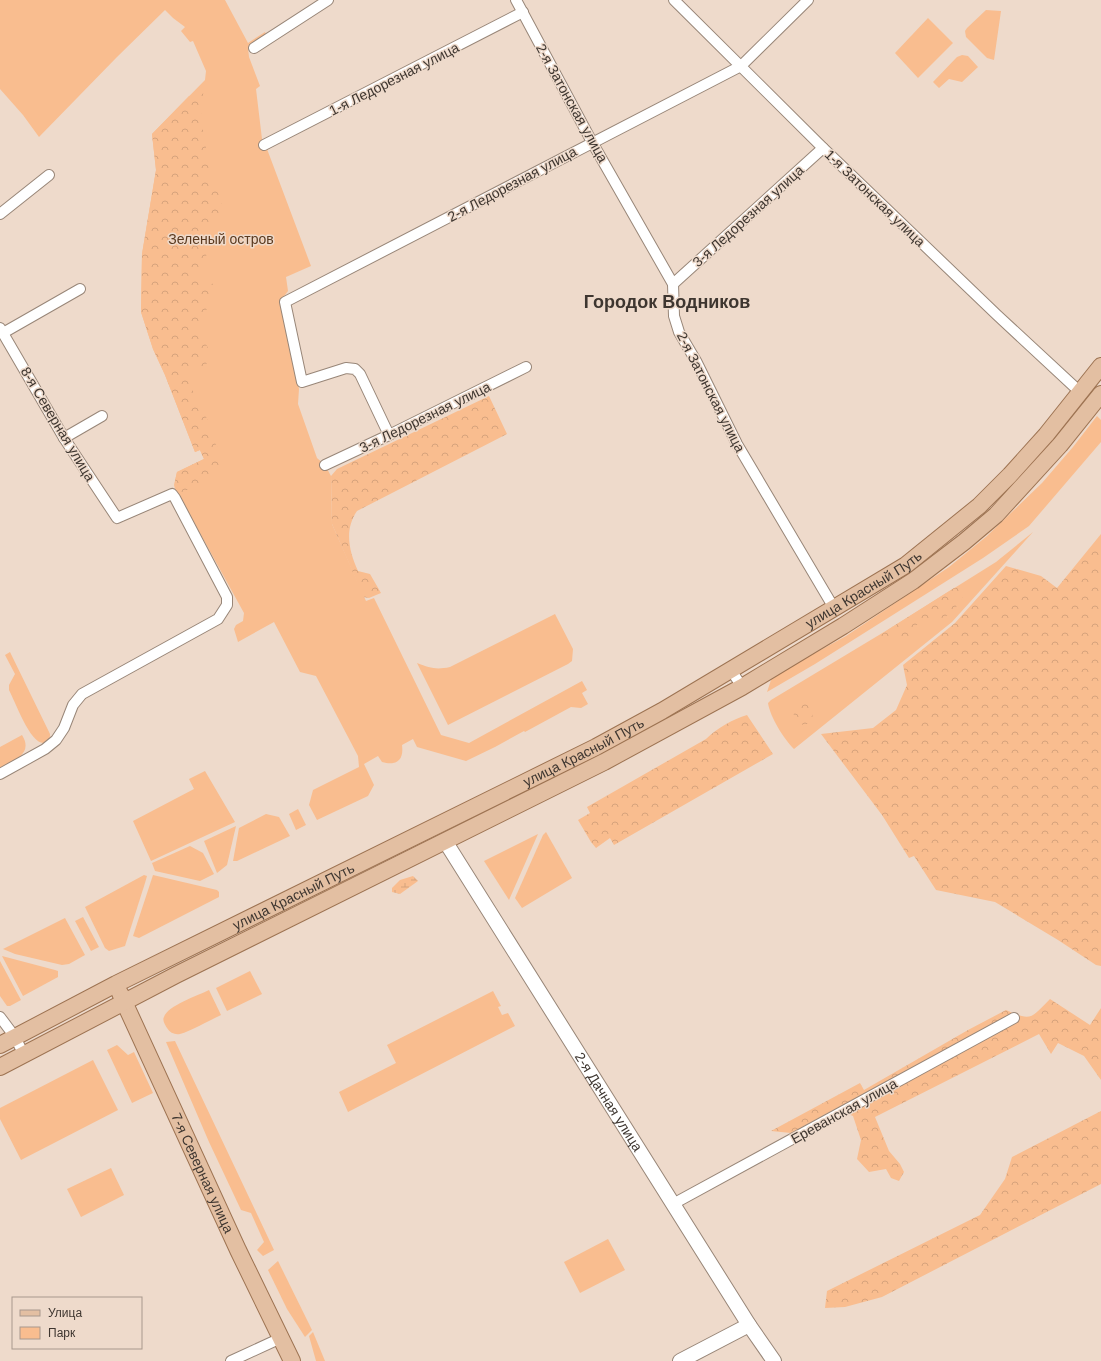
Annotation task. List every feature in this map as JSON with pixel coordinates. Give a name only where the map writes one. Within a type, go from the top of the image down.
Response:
[{"type":"main road","name":"улица Красный Путь","points":[[0,1045],[116,984],[596,747],[662,711],[906,565],[979,506],[1046,435],[1101,366]]},
{"type":"main road","points":[[1080,392],[1097,399]]},
{"type":"main road","name":"улица Красный Путь","points":[[0,1067],[176,975],[597,766],[742,687],[843,626],[913,581],[964,542],[996,515],[1060,445],[1097,399]]},
{"type":"main road","name":"7-я Северная улица","points":[[116,984],[235,1243],[292,1361]]},
{"type":"street","points":[[254,48],[328,0]]},
{"type":"street","name":"2-я Затонская улица","points":[[516,0],[592,142],[673,284],[674,316],[679,332],[696,361],[737,444],[834,608]]},
{"type":"street","name":"1-я Затонская улица","points":[[674,0],[823,148],[991,310],[1080,392]]},
{"type":"street","name":"2-я Ледорезная улица","points":[[389,435],[360,374],[355,369],[346,368],[302,382],[285,302],[741,66],[808,0]]},
{"type":"street","name":"1-я Ледорезная улица","points":[[264,145],[523,12]]},
{"type":"street","name":"3-я Ледорезная улица","points":[[673,284],[823,148]]},
{"type":"street","points":[[0,214],[49,175]]},
{"type":"street","points":[[2,331],[80,288]]},
{"type":"street","name":"8-я Северная улица","points":[[0,774],[46,749],[56,740],[64,728],[73,705],[82,694],[218,619],[227,605],[227,597],[172,494],[117,518],[64,438],[2,331]]},
{"type":"street","name":"3-я Ледорезная улица","points":[[325,465],[526,367]]},
{"type":"street","points":[[64,438],[102,416]]},
{"type":"street","points":[[731,670],[742,687]]},
{"type":"street","name":"2-я Дачная улица","points":[[445,842],[749,1325],[774,1361]]},
{"type":"street","points":[[0,1017],[15,1037],[24,1055]]},
{"type":"street","name":"Ереванская улица","points":[[673,1204],[1014,1018]]},
{"type":"street","points":[[680,1361],[749,1325]]},
{"type":"street","points":[[231,1361],[281,1338]]},
{"type":"green space","name":"Зеленый остров","points":[[0,0],[225,0],[248,43],[265,32],[267,37],[248,48],[249,57],[260,86],[256,89],[262,139],[311,266],[286,277],[288,291],[282,299],[299,389],[298,404],[317,458],[325,465],[331,476],[332,524],[366,601],[374,598],[441,735],[469,743],[582,681],[587,690],[582,693],[588,704],[581,708],[571,707],[466,761],[417,747],[413,739],[402,745],[402,755],[398,761],[392,763],[382,762],[378,756],[364,764],[374,785],[368,796],[317,820],[309,805],[313,790],[359,767],[358,756],[316,676],[300,672],[274,622],[238,642],[234,629],[236,625],[243,621],[244,613],[175,488],[177,472],[204,459],[200,450],[195,452],[165,375],[153,349],[141,312],[142,254],[156,170],[152,134],[205,80],[206,71],[193,41],[190,42],[181,31],[185,27],[165,10],[39,137],[23,115],[0,89]]},
{"type":"green space","points":[[986,10],[1001,11],[994,60],[987,58],[966,37],[965,31]]},
{"type":"green space","points":[[928,18],[953,43],[918,78],[895,53]]},
{"type":"green space","points":[[962,55],[968,56],[978,67],[962,82],[949,79],[939,88],[933,82],[957,57]]},
{"type":"green space","points":[[201,93],[204,94],[206,99],[199,120],[204,133],[210,176],[220,189],[223,218],[209,225],[201,226],[198,237],[207,248],[206,258],[199,271],[202,279],[213,284],[214,288],[212,294],[205,298],[204,302],[207,310],[207,317],[204,323],[197,329],[196,334],[209,349],[210,361],[199,369],[184,373],[208,421],[214,441],[219,450],[219,474],[177,495],[174,485],[177,472],[204,459],[200,450],[195,452],[165,375],[153,349],[141,312],[142,254],[156,170],[152,134],[189,96]]},
{"type":"green space","points":[[489,396],[507,434],[357,511],[350,526],[349,533],[352,556],[358,571],[370,574],[381,593],[369,598],[363,597],[332,524],[331,476],[337,469]]},
{"type":"green space","points":[[1097,416],[1101,420],[1101,442],[1029,526],[983,558],[815,664],[767,692],[771,680],[786,669],[846,636],[949,567],[987,536],[1042,483]]},
{"type":"green space","points":[[1033,532],[952,622],[794,749],[790,745],[778,728],[769,709],[768,703],[771,700],[996,562]]},
{"type":"green space","points":[[1101,534],[1101,966],[1096,965],[995,902],[936,890],[914,856],[909,858],[882,815],[821,734],[873,728],[896,710],[907,685],[903,665],[955,623],[1006,566],[1041,576],[1057,588]]},
{"type":"green space","points":[[961,587],[964,595],[952,613],[928,625],[919,623],[906,640],[895,636],[885,641],[880,639],[881,635],[889,629],[954,588]]},
{"type":"green space","points":[[555,614],[573,649],[572,661],[448,725],[417,663],[433,668],[450,667]]},
{"type":"green space","points":[[10,652],[50,734],[47,742],[44,743],[33,737],[28,730],[9,690],[9,685],[15,674],[5,655]]},
{"type":"green space","points":[[802,702],[810,705],[813,718],[807,724],[800,725],[794,717],[793,706]]},
{"type":"green space","points":[[747,715],[773,754],[614,845],[610,838],[596,848],[578,820],[590,813],[587,807],[706,739],[725,724]]},
{"type":"green space","points":[[22,735],[25,742],[24,752],[16,759],[0,768],[0,747]]},
{"type":"green space","points":[[205,771],[235,822],[151,861],[133,821],[194,789],[189,779]]},
{"type":"green space","points":[[298,809],[306,825],[296,830],[289,814]]},
{"type":"green space","points":[[266,814],[279,817],[290,836],[237,861],[233,861],[239,828]]},
{"type":"green space","points":[[236,826],[227,865],[217,873],[204,841]]},
{"type":"green space","points":[[546,832],[572,878],[522,908],[515,898],[543,835]]},
{"type":"green space","points":[[538,834],[509,900],[484,861]]},
{"type":"green space","points":[[190,846],[203,853],[214,874],[200,881],[155,871],[152,863]]},
{"type":"green space","points":[[144,875],[147,876],[125,946],[109,951],[105,948],[85,907]]},
{"type":"green space","points":[[153,875],[217,890],[219,892],[219,897],[139,938],[133,936]]},
{"type":"green space","points":[[413,876],[418,881],[400,894],[392,892],[392,888],[400,880]]},
{"type":"green space","points":[[83,917],[99,947],[91,951],[75,921]]},
{"type":"green space","points":[[65,918],[85,955],[69,964],[62,965],[15,954],[3,949]]},
{"type":"green space","points":[[2,956],[58,971],[58,977],[23,996]]},
{"type":"green space","points":[[0,961],[21,1000],[10,1006],[7,1006],[0,996]]},
{"type":"green space","points":[[250,971],[262,994],[227,1011],[216,988]]},
{"type":"green space","points":[[209,990],[221,1015],[184,1033],[174,1034],[170,1031],[165,1025],[163,1018],[166,1013],[177,1005]]},
{"type":"green space","points":[[493,991],[501,1006],[498,1007],[502,1015],[508,1013],[515,1026],[348,1112],[339,1092],[396,1063],[387,1045]]},
{"type":"green space","points":[[1050,999],[1090,1025],[1101,1008],[1101,1080],[1084,1056],[1058,1043],[1051,1054],[1039,1034],[875,1117],[889,1151],[900,1164],[904,1172],[899,1181],[891,1178],[886,1169],[869,1172],[857,1159],[861,1140],[853,1116],[835,1109],[791,1133],[771,1131],[860,1083],[864,1090],[968,1030],[1006,1010],[1021,1016],[1031,1016]]},
{"type":"green space","points":[[175,1041],[274,1250],[263,1256],[257,1250],[264,1242],[251,1213],[241,1210],[209,1142],[166,1042]]},
{"type":"green space","points":[[117,1045],[128,1055],[134,1052],[153,1093],[132,1103],[107,1050]]},
{"type":"green space","points":[[93,1060],[118,1110],[21,1160],[0,1119],[0,1108]]},
{"type":"green space","points":[[1101,1111],[1101,1184],[882,1297],[845,1307],[825,1308],[827,1291],[980,1215],[1005,1179],[1012,1157]]},
{"type":"green space","points":[[111,1168],[124,1195],[81,1217],[67,1189]]},
{"type":"green space","points":[[608,1239],[625,1270],[580,1293],[564,1262]]},
{"type":"green space","points":[[278,1261],[312,1330],[305,1337],[287,1309],[268,1270]]},
{"type":"green space","points":[[313,1332],[325,1361],[316,1361],[309,1336]]},
{"type":"district","name":"Городок Водников","points":[[667,302]]}]
